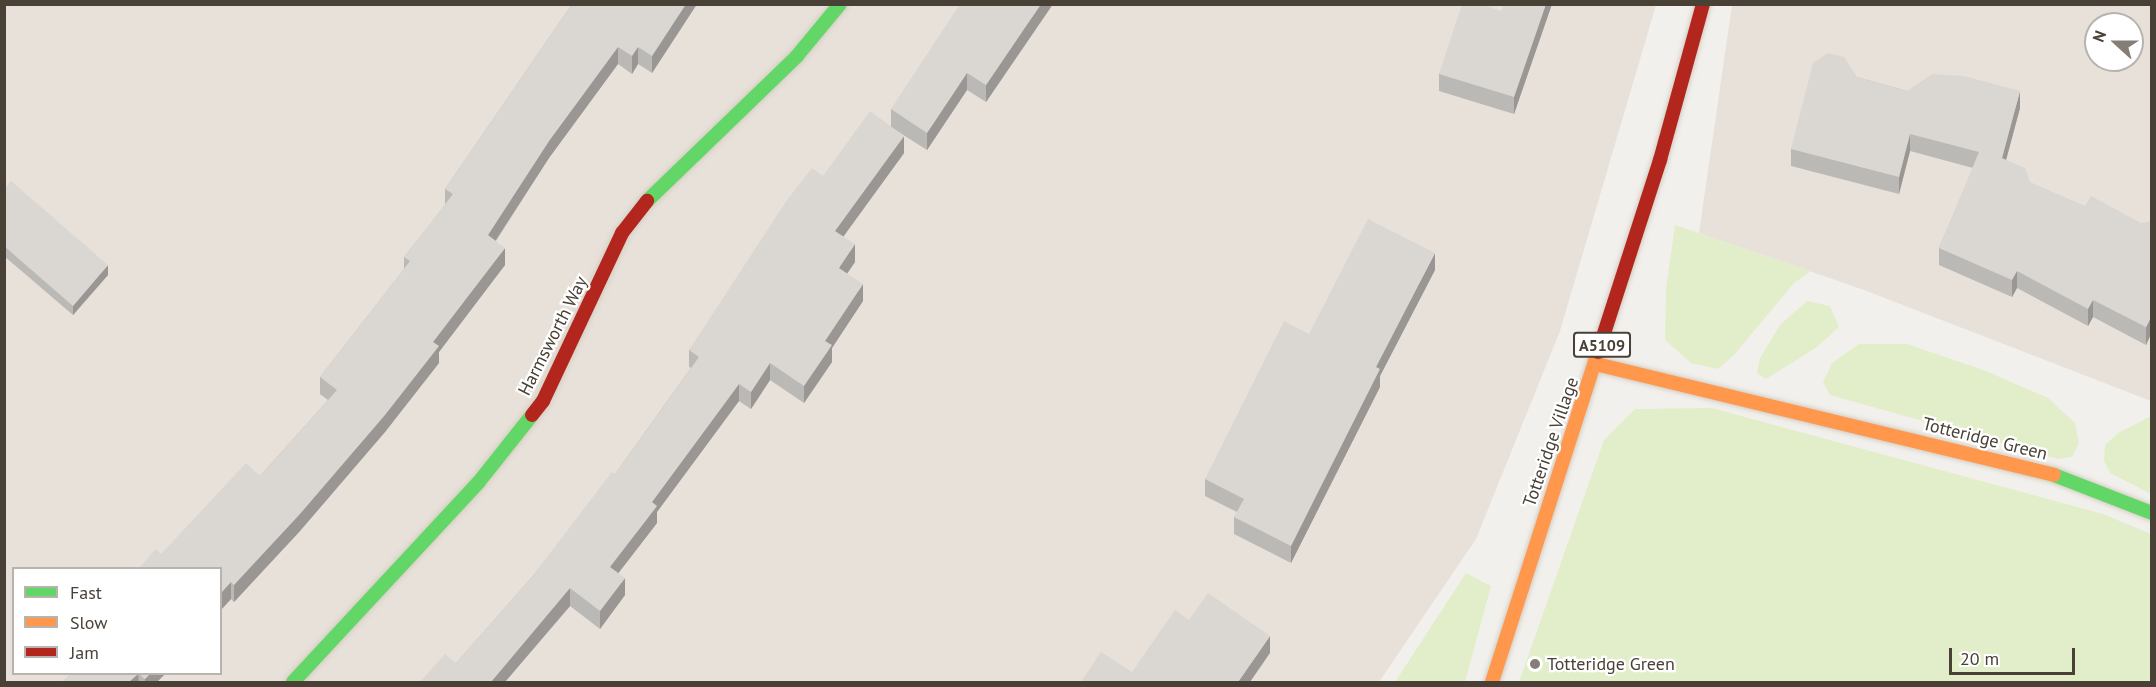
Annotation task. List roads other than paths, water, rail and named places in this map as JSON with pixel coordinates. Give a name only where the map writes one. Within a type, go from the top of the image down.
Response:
[{"type":"street","name":"Harmsworth Way","points":[[293,682],[478,483],[543,401],[622,233],[637,211],[797,56],[840,4]]},
{"type":"street","name":"Totteridge Village","points":[[1492,682],[1660,160],[1702,4]]},
{"type":"street","name":"Totteridge Green","points":[[1596,364],[2052,474],[2126,500],[2151,513]]},
{"type":"place","name":"Totteridge Green","points":[[1535,664]]}]
